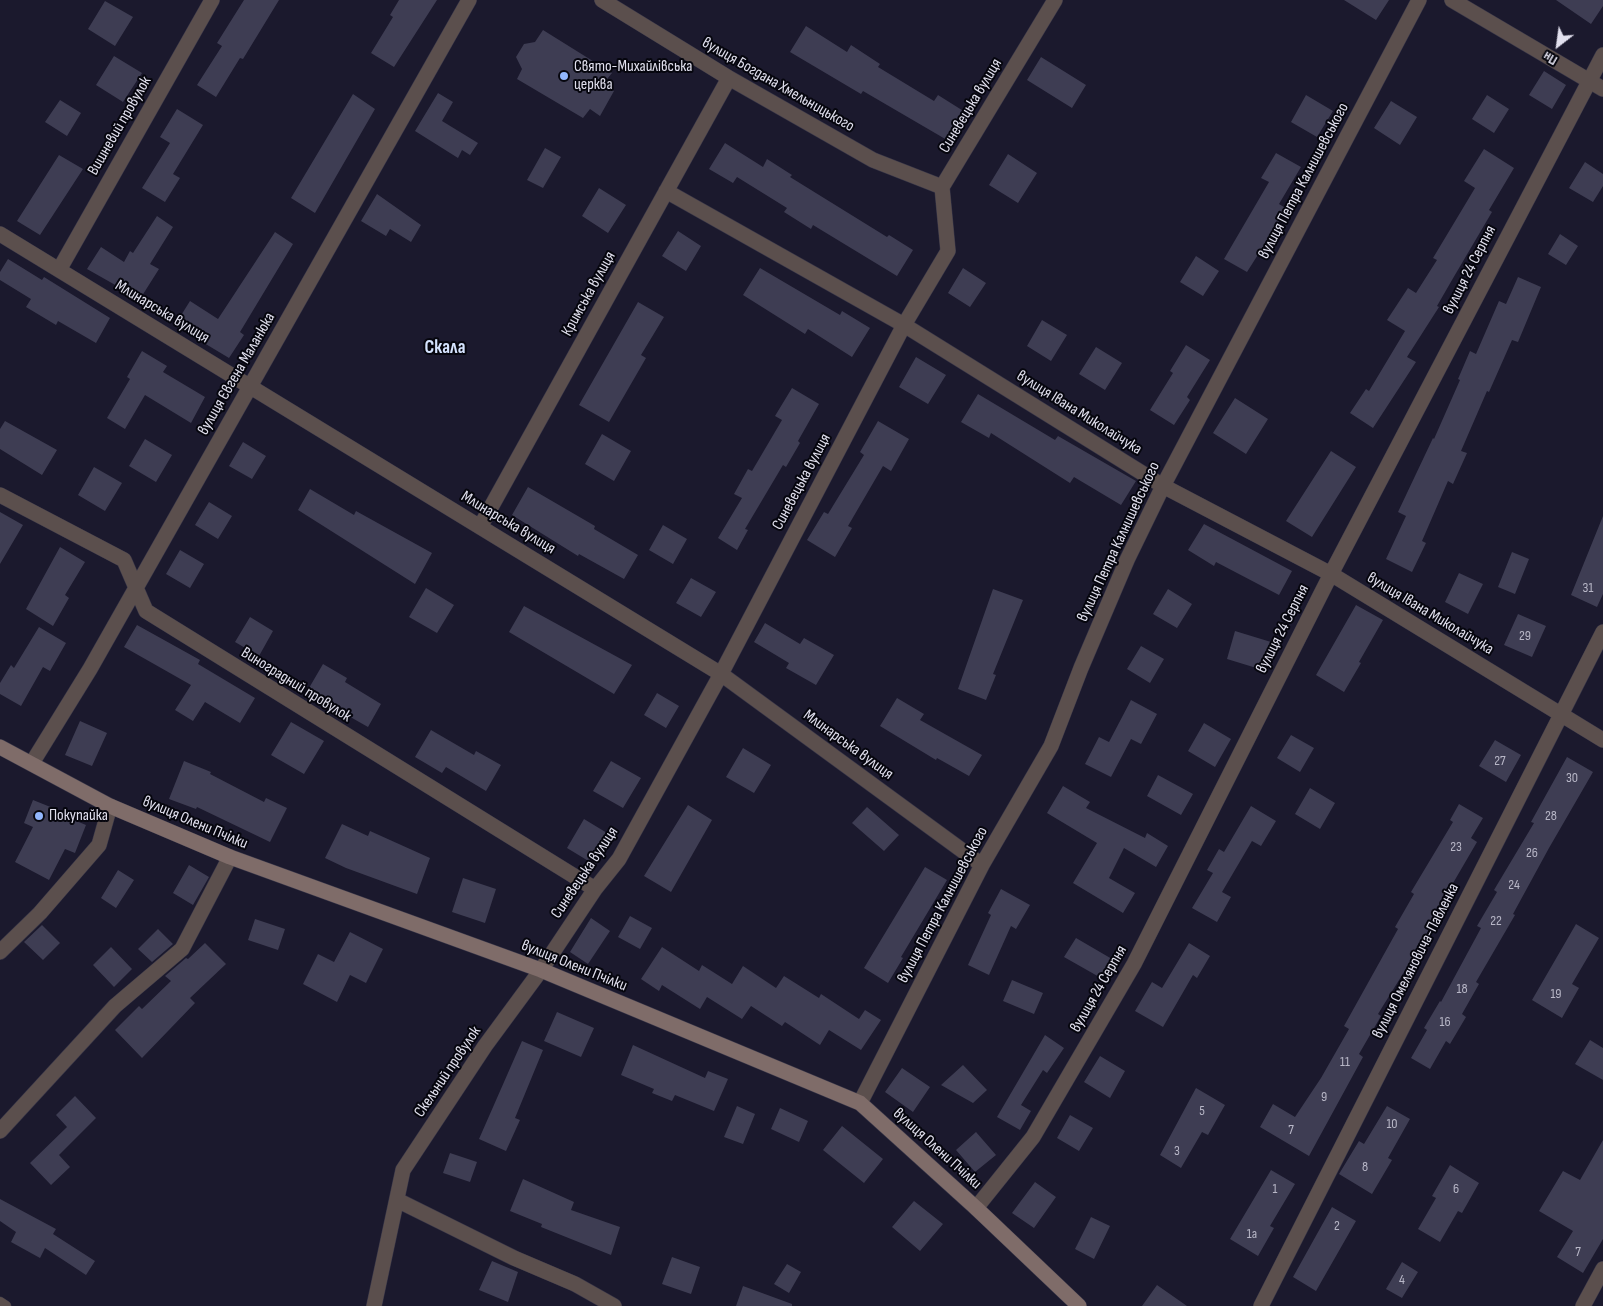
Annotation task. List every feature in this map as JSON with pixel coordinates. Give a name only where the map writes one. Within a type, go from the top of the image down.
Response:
[{"type":"street","name":"Вишневий провулок","points":[[59,270],[212,0]]},
{"type":"street","name":"вулиця Євгена Маланюка","points":[[32,763],[90,669],[469,0]]},
{"type":"street","name":"вулиця Богдана Хмельницького","points":[[602,0],[729,78],[872,160],[942,187]]},
{"type":"street","name":"Синевецька вулиця","points":[[541,970],[595,889],[619,859],[721,674],[904,325],[948,251],[942,187],[1055,0]]},
{"type":"street","name":"вулиця Петра Калнишевського","points":[[860,1103],[982,865],[1051,746],[1081,668],[1127,560],[1163,486],[1418,0]]},
{"type":"street","points":[[1452,0],[1603,89]]},
{"type":"street","name":"вулиця 24 Серпня","points":[[976,1208],[1033,1137],[1134,964],[1331,574],[1588,80],[1603,55]]},
{"type":"street","name":"Кримська вулиця","points":[[480,527],[729,78]]},
{"type":"street","name":"вулиця Івана Миколайчука","points":[[666,191],[904,325],[1163,486],[1331,574],[1603,740]]},
{"type":"street","name":"Млинарська вулиця","points":[[0,234],[721,674],[982,865]]},
{"type":"street","name":"Виноградний провулок","points":[[0,495],[124,560],[146,611],[595,889]]},
{"type":"street","name":"вулиця Омеляновича-Павленка","points":[[1261,1306],[1603,632]]},
{"type":"street","name":"вулиця Олени Пчілки","points":[[0,746],[110,806],[230,857],[541,970],[860,1103],[976,1208],[1079,1306]]},
{"type":"street","points":[[0,952],[40,913],[99,845],[110,806]]},
{"type":"street","points":[[0,1131],[115,1006],[182,949],[230,857]]},
{"type":"street","name":"Скельний провулок","points":[[374,1306],[403,1170],[485,1046],[541,970]]},
{"type":"street","points":[[397,1200],[514,1258],[575,1284],[614,1306]]},
{"type":"street","points":[[1583,1306],[1603,1269]]},
{"type":"lane","points":[[0,1302],[6,1306]]},
{"type":"building","points":[[244,0],[279,0],[243,59],[240,58],[216,97],[197,85],[222,46],[217,43]]},
{"type":"building","points":[[399,0],[437,0],[394,67],[371,53],[393,17],[390,15]]},
{"type":"building","points":[[1344,0],[1389,0],[1376,20]]},
{"type":"building","points":[[1556,0],[1603,0],[1603,6],[1591,24]]},
{"type":"building","points":[[105,1],[133,17],[115,46],[88,29]]},
{"type":"building","points":[[806,26],[847,52],[851,45],[880,64],[878,67],[934,101],[938,95],[965,112],[947,140],[863,91],[861,94],[790,52]]},
{"type":"building","name":"Свято-Михайлівська церква","points":[[543,30],[612,73],[603,84],[614,91],[600,116],[590,109],[583,118],[517,79],[522,69],[516,57],[524,44],[535,42]]},
{"type":"building","points":[[114,56],[142,73],[123,102],[96,85]]},
{"type":"building","points":[[1041,57],[1086,85],[1072,108],[1027,80]]},
{"type":"building","points":[[1544,71],[1566,85],[1552,109],[1529,95]]},
{"type":"building","points":[[438,93],[453,102],[442,121],[478,143],[470,155],[462,150],[458,158],[415,131]]},
{"type":"building","points":[[353,94],[375,109],[315,213],[291,198]]},
{"type":"building","points":[[1306,95],[1333,111],[1317,137],[1291,122]]},
{"type":"building","points":[[1487,95],[1509,109],[1494,133],[1472,119]]},
{"type":"building","points":[[60,100],[81,113],[67,136],[45,122]]},
{"type":"building","points":[[1391,101],[1417,117],[1400,145],[1374,128]]},
{"type":"building","points":[[177,109],[203,125],[173,174],[180,178],[165,202],[142,188],[170,143],[160,137]]},
{"type":"building","points":[[725,143],[763,167],[767,159],[792,175],[790,177],[887,237],[889,235],[913,250],[897,276],[813,225],[811,229],[784,212],[787,208],[737,177],[733,183],[709,169]]},
{"type":"building","points":[[545,148],[561,157],[543,188],[527,180]]},
{"type":"building","points":[[1484,149],[1514,168],[1489,210],[1492,212],[1437,306],[1439,307],[1407,357],[1416,362],[1373,428],[1350,413],[1366,389],[1369,391],[1405,331],[1387,320],[1408,288],[1416,293],[1437,260],[1433,258],[1475,188],[1464,181]]},
{"type":"building","points":[[1276,153],[1301,167],[1279,204],[1287,209],[1247,272],[1224,259],[1269,182],[1261,178]]},
{"type":"building","points":[[1008,154],[1037,173],[1018,203],[989,185]]},
{"type":"building","points":[[59,155],[83,169],[40,235],[17,221]]},
{"type":"building","points":[[1585,162],[1603,174],[1603,186],[1593,202],[1569,188]]},
{"type":"building","points":[[599,188],[626,205],[608,233],[582,216]]},
{"type":"building","points":[[377,194],[421,225],[411,242],[390,229],[386,236],[361,221]]},
{"type":"building","points":[[157,216],[173,227],[150,264],[159,269],[140,299],[87,269],[101,247],[124,262],[130,251],[133,253]]},
{"type":"building","points":[[678,231],[701,246],[686,271],[662,256]]},
{"type":"building","points":[[275,232],[293,244],[240,332],[244,335],[229,358],[175,325],[190,301],[218,319]]},
{"type":"building","points":[[1560,234],[1578,246],[1566,265],[1548,254]]},
{"type":"building","points":[[1196,256],[1219,271],[1203,296],[1180,282]]},
{"type":"building","points":[[8,259],[42,280],[44,277],[110,318],[96,343],[58,321],[56,325],[26,307],[31,299],[0,280],[0,272]]},
{"type":"building","points":[[760,268],[840,315],[842,311],[870,328],[852,357],[808,329],[805,334],[743,295]]},
{"type":"building","points":[[963,268],[986,283],[970,307],[948,293]]},
{"type":"building","points":[[1518,277],[1541,287],[1518,342],[1512,340],[1489,392],[1487,391],[1461,451],[1467,453],[1453,484],[1448,481],[1422,541],[1426,543],[1412,572],[1386,559],[1406,516],[1398,512],[1434,439],[1460,380],[1458,379],[1470,351],[1476,354],[1499,301],[1506,304]]},
{"type":"building","points":[[638,302],[664,317],[641,355],[646,358],[609,422],[579,405]]},
{"type":"building","points":[[1042,320],[1067,335],[1051,361],[1027,346]]},
{"type":"building","points":[[1186,345],[1210,360],[1187,397],[1190,400],[1174,425],[1150,410],[1173,373],[1170,371]]},
{"type":"building","points":[[1096,347],[1122,363],[1105,390],[1079,374]]},
{"type":"building","points":[[142,351],[167,366],[163,372],[205,397],[191,423],[145,395],[125,429],[107,418],[130,379],[127,377]]},
{"type":"building","points":[[916,357],[946,375],[928,404],[899,387]]},
{"type":"building","points":[[792,388],[819,404],[786,467],[783,465],[745,529],[748,530],[737,550],[718,538],[742,498],[734,494],[748,469],[752,471],[782,420],[775,416]]},
{"type":"building","points":[[978,394],[1055,440],[1058,436],[1136,481],[1121,505],[1074,477],[1070,483],[991,433],[989,438],[961,422]]},
{"type":"building","points":[[1235,398],[1268,419],[1246,454],[1213,433]]},
{"type":"building","points":[[5,421],[57,450],[42,475],[0,449],[0,429]]},
{"type":"building","points":[[878,421],[909,439],[891,471],[883,466],[848,526],[852,528],[835,557],[807,540],[824,512],[828,514],[864,455],[860,452]]},
{"type":"building","points":[[602,434],[631,451],[614,481],[585,464]]},
{"type":"building","points":[[145,439],[172,455],[156,482],[129,466]]},
{"type":"building","points":[[243,442],[266,456],[252,479],[229,466]]},
{"type":"building","points":[[1331,451],[1356,467],[1312,537],[1286,521]]},
{"type":"building","points":[[94,467],[122,483],[105,511],[78,495]]},
{"type":"building","points":[[528,487],[595,526],[594,529],[638,555],[624,579],[579,554],[578,556],[512,515]]},
{"type":"building","points":[[310,489],[354,515],[356,511],[432,553],[415,584],[298,510]]},
{"type":"building","points":[[209,502],[232,516],[218,539],[195,525]]},
{"type":"building","points":[[0,512],[23,525],[0,564]]},
{"type":"building","points":[[1603,516],[1603,594],[1597,607],[1571,595]]},
{"type":"building","points":[[1204,524],[1292,571],[1279,595],[1216,562],[1214,566],[1188,550]]},
{"type":"building","points":[[663,525],[687,539],[673,564],[649,550]]},
{"type":"building","points":[[60,547],[85,562],[65,595],[69,598],[53,626],[26,609]]},
{"type":"building","points":[[180,550],[204,564],[190,588],[166,574]]},
{"type":"building","points":[[1512,552],[1529,559],[1515,594],[1498,587]]},
{"type":"building","points":[[1459,573],[1483,584],[1468,614],[1445,602]]},
{"type":"building","points":[[691,578],[716,592],[701,617],[676,603]]},
{"type":"building","points":[[426,588],[454,605],[437,633],[409,617]]},
{"type":"building","points":[[993,589],[1023,600],[993,674],[996,675],[986,700],[958,689]]},
{"type":"building","points":[[1168,589],[1192,604],[1177,628],[1153,614]]},
{"type":"building","points":[[1356,605],[1383,620],[1344,692],[1316,675]]},
{"type":"building","points":[[524,606],[632,665],[614,694],[509,632]]},
{"type":"building","points":[[1518,614],[1546,626],[1532,657],[1504,645]]},
{"type":"building","points":[[250,617],[273,631],[259,656],[235,642]]},
{"type":"building","points":[[765,623],[800,644],[804,638],[834,655],[816,685],[786,668],[789,663],[754,642]]},
{"type":"building","points":[[137,625],[200,660],[198,664],[255,698],[240,723],[205,702],[193,721],[175,710],[191,685],[124,647]]},
{"type":"building","points":[[39,627],[66,643],[50,671],[43,667],[21,706],[0,694],[0,683],[11,665],[14,668]]},
{"type":"building","points":[[1235,631],[1271,642],[1263,670],[1227,659]]},
{"type":"building","points":[[1141,646],[1164,659],[1150,683],[1127,669]]},
{"type":"building","points":[[323,664],[347,678],[345,682],[381,704],[368,727],[345,714],[347,711],[309,688]]},
{"type":"building","points":[[657,693],[679,706],[666,728],[644,715]]},
{"type":"building","points":[[897,698],[924,714],[920,720],[982,755],[969,776],[937,758],[936,760],[880,726]]},
{"type":"building","points":[[1131,700],[1157,714],[1141,744],[1131,739],[1111,777],[1085,764],[1099,737],[1109,742]]},
{"type":"building","points":[[80,721],[107,733],[92,766],[65,755]]},
{"type":"building","points":[[291,722],[324,741],[304,774],[271,755]]},
{"type":"building","points":[[1204,723],[1231,739],[1215,767],[1188,751]]},
{"type":"building","points":[[431,730],[474,755],[476,751],[501,765],[486,791],[446,767],[442,773],[415,757]]},
{"type":"building","points":[[1291,735],[1314,748],[1300,772],[1277,758]]},
{"type":"building","points":[[1495,740],[1521,755],[1506,782],[1479,766]]},
{"type":"building","points":[[743,748],[771,765],[754,793],[726,777]]},
{"type":"building","points":[[1567,757],[1593,772],[1476,982],[1479,984],[1462,1014],[1466,1017],[1450,1044],[1446,1041],[1430,1069],[1411,1058],[1427,1030],[1424,1028],[1441,1002],[1481,928],[1477,926],[1497,892],[1494,890],[1534,823],[1531,822]]},
{"type":"building","points":[[184,761],[211,772],[210,774],[264,802],[266,798],[287,808],[270,842],[197,807],[196,809],[169,799]]},
{"type":"building","points":[[611,761],[641,778],[623,808],[593,791]]},
{"type":"building","points":[[1158,775],[1193,794],[1181,815],[1147,796]]},
{"type":"building","points":[[1063,786],[1090,802],[1086,808],[1145,838],[1147,833],[1168,846],[1156,867],[1124,848],[1109,878],[1135,893],[1123,913],[1073,883],[1097,843],[1047,813]]},
{"type":"building","points":[[1310,788],[1335,803],[1320,829],[1295,814]]},
{"type":"building","points":[[33,800],[53,808],[52,811],[86,825],[75,853],[65,849],[49,880],[15,862],[33,827],[24,823]]},
{"type":"building","points":[[1459,804],[1483,818],[1471,838],[1477,842],[1435,914],[1437,915],[1417,951],[1378,1014],[1381,1016],[1359,1054],[1363,1057],[1309,1156],[1260,1127],[1273,1104],[1295,1117],[1321,1078],[1349,1029],[1344,1026],[1398,929],[1395,927],[1414,894],[1411,892],[1453,822],[1450,820]]},
{"type":"building","points":[[688,805],[712,820],[671,892],[644,876]]},
{"type":"building","points":[[1251,806],[1276,821],[1261,846],[1252,841],[1222,892],[1231,897],[1217,922],[1192,908],[1213,873],[1207,870],[1219,849],[1224,852]]},
{"type":"building","points":[[867,807],[899,835],[884,851],[852,823]]},
{"type":"building","points":[[584,819],[612,836],[595,865],[567,848]]},
{"type":"building","points":[[342,824],[368,836],[370,831],[430,858],[417,894],[346,868],[325,858]]},
{"type":"building","points":[[189,865],[209,877],[193,905],[173,893]]},
{"type":"building","points":[[925,867],[947,880],[901,957],[903,958],[888,983],[864,968]]},
{"type":"building","points":[[118,870],[134,880],[116,908],[101,898]]},
{"type":"building","points":[[463,878],[496,889],[485,923],[452,912]]},
{"type":"building","points":[[1001,889],[1030,905],[1016,929],[1011,926],[989,975],[968,965],[991,915],[988,913]]},
{"type":"building","points":[[630,916],[652,928],[640,949],[618,937]]},
{"type":"building","points":[[591,918],[610,931],[588,964],[570,952]]},
{"type":"building","points":[[255,919],[285,929],[278,950],[248,940]]},
{"type":"building","points":[[1576,924],[1599,938],[1572,984],[1579,988],[1562,1018],[1532,1000]]},
{"type":"building","points":[[42,925],[60,943],[43,960],[24,942]]},
{"type":"building","points":[[158,929],[173,944],[152,962],[138,949]]},
{"type":"building","points":[[350,932],[383,949],[366,983],[350,975],[337,1002],[303,984],[318,954],[334,962]]},
{"type":"building","points":[[1076,938],[1112,959],[1101,978],[1064,957]]},
{"type":"building","points":[[205,943],[226,964],[190,998],[195,1003],[142,1058],[115,1030],[139,1006],[142,1009],[171,981],[165,976],[186,958],[188,959]]},
{"type":"building","points":[[1189,943],[1210,956],[1197,978],[1193,975],[1163,1027],[1135,1011],[1152,982],[1162,988]]},
{"type":"building","points":[[111,947],[132,969],[114,987],[93,965]]},
{"type":"building","points":[[662,947],[699,971],[702,965],[732,984],[743,966],[776,988],[784,976],[819,998],[821,994],[859,1019],[865,1010],[881,1020],[861,1050],[829,1030],[820,1045],[785,1022],[782,1026],[751,1006],[742,1019],[707,997],[700,1009],[662,985],[659,991],[641,979]]},
{"type":"building","points":[[1012,980],[1043,993],[1034,1014],[1003,1001]]},
{"type":"building","points":[[557,1012],[594,1028],[581,1057],[544,1041]]},
{"type":"building","points":[[1045,1035],[1064,1048],[1047,1073],[1043,1070],[1021,1105],[1031,1111],[1020,1130],[997,1117]]},
{"type":"building","points":[[1590,1040],[1603,1048],[1603,1080],[1575,1064]]},
{"type":"building","points":[[522,1041],[543,1050],[515,1118],[520,1120],[506,1151],[479,1139]]},
{"type":"building","points":[[633,1045],[705,1078],[708,1071],[728,1079],[714,1111],[675,1095],[672,1101],[652,1093],[654,1089],[621,1075]]},
{"type":"building","points":[[1100,1056],[1125,1071],[1110,1098],[1084,1082]]},
{"type":"building","points":[[963,1065],[987,1090],[973,1103],[941,1085]]},
{"type":"building","points":[[902,1068],[930,1087],[913,1112],[885,1092]]},
{"type":"building","points":[[1196,1088],[1225,1105],[1208,1135],[1202,1132],[1181,1168],[1160,1155]]},
{"type":"building","points":[[75,1096],[96,1118],[59,1155],[70,1167],[51,1185],[30,1163],[67,1127],[56,1115]]},
{"type":"building","points":[[737,1106],[755,1114],[743,1144],[724,1137]]},
{"type":"building","points":[[1387,1106],[1410,1119],[1388,1158],[1392,1160],[1372,1194],[1339,1174],[1359,1141],[1364,1144]]},
{"type":"building","points":[[780,1108],[808,1121],[799,1142],[771,1129]]},
{"type":"building","points":[[1070,1115],[1093,1128],[1079,1151],[1057,1138]]},
{"type":"building","points":[[842,1126],[883,1159],[864,1183],[823,1150]]},
{"type":"building","points":[[976,1132],[996,1155],[975,1172],[956,1150]]},
{"type":"building","points":[[1603,1140],[1603,1239],[1583,1273],[1557,1257],[1573,1231],[1539,1211],[1563,1171],[1580,1180]]},
{"type":"building","points":[[450,1153],[477,1162],[470,1182],[443,1173]]},
{"type":"building","points":[[1450,1165],[1479,1183],[1462,1213],[1458,1211],[1440,1242],[1418,1229],[1436,1198],[1432,1196]]},
{"type":"building","points":[[1271,1170],[1295,1184],[1270,1226],[1274,1228],[1258,1256],[1230,1239]]},
{"type":"building","points":[[523,1179],[574,1202],[571,1210],[620,1227],[611,1255],[541,1227],[542,1224],[510,1211]]},
{"type":"building","points":[[1035,1182],[1056,1197],[1034,1228],[1012,1213]]},
{"type":"building","points":[[0,1199],[56,1229],[53,1234],[95,1261],[86,1275],[45,1248],[40,1258],[11,1242],[16,1232],[0,1221]]},
{"type":"building","points":[[914,1201],[943,1224],[920,1251],[892,1227]]},
{"type":"building","points":[[1332,1207],[1356,1221],[1316,1291],[1293,1277]]},
{"type":"building","points":[[1091,1217],[1110,1226],[1094,1259],[1075,1249]]},
{"type":"building","points":[[672,1257],[700,1267],[691,1294],[662,1284]]},
{"type":"building","points":[[492,1261],[518,1272],[508,1302],[479,1290]]},
{"type":"building","points":[[1402,1262],[1418,1272],[1402,1298],[1386,1289]]},
{"type":"building","points":[[787,1264],[801,1272],[789,1293],[774,1284]]},
{"type":"building","points":[[1157,1285],[1187,1306],[1142,1306]]},
{"type":"building","points":[[743,1286],[792,1304],[792,1306],[736,1306]]},
{"type":"place","name":"Свято-Михайлівська церква","points":[[564,76]]},
{"type":"place","name":"Покупайка","points":[[39,816]]},
{"type":"district","name":"Скала","points":[[445,348]]}]
